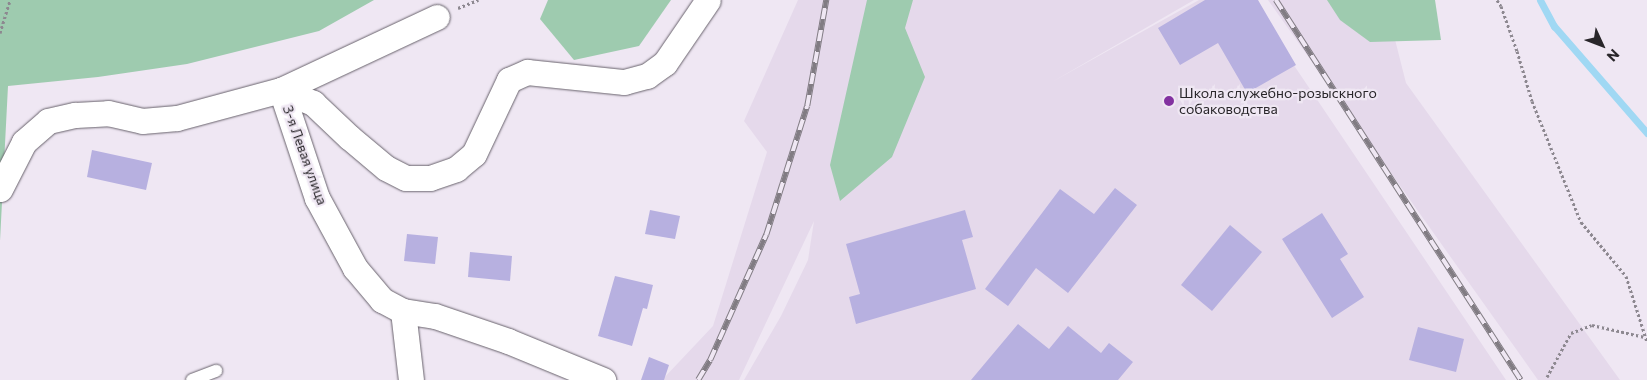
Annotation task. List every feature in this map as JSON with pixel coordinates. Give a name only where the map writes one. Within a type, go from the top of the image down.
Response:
[{"type":"street","name":"3-я Левая улица","points":[[282,90],[313,103],[386,168],[406,178],[430,178],[456,169],[474,154],[509,80],[527,72],[624,82],[647,76],[665,63],[708,0]]},
{"type":"street","name":"3-я Левая улица","points":[[0,189],[24,142],[48,121],[75,115],[108,113],[142,121],[177,118],[282,90],[437,17]]},
{"type":"street","name":"3-я Левая улица","points":[[282,90],[317,198],[355,268],[382,300],[402,311],[435,316],[508,341],[603,380]]},
{"type":"street","points":[[402,311],[412,380]]},
{"type":"lane","points":[[192,380],[216,371]]},
{"type":"path","points":[[0,33],[10,0]]},
{"type":"path","points":[[1497,0],[1518,51],[1532,101],[1582,222],[1626,276],[1647,342]]},
{"type":"path","points":[[1547,378],[1572,333],[1592,325],[1645,338]]},
{"type":"shaded area","name":"Школа служебно-розыскного собаководства","points":[[798,0],[1194,0],[1052,82],[1199,0],[1250,0],[1506,380],[744,380],[781,316],[808,260],[814,221],[739,380],[662,380],[713,326],[767,152],[744,121]]},
{"type":"shaded area","points":[[1268,0],[1385,0],[1406,83],[1620,380],[1538,380]]},
{"type":"green space","points":[[0,0],[374,0],[319,31],[187,64],[98,77],[8,86],[0,241]]},
{"type":"green space","points":[[548,0],[671,0],[639,46],[574,60],[540,19]]},
{"type":"green space","points":[[867,0],[913,0],[905,28],[925,77],[892,157],[840,201],[830,165]]},
{"type":"green space","points":[[1327,0],[1435,0],[1441,40],[1370,42],[1340,20]]},
{"type":"building","points":[[1205,0],[1258,0],[1296,65],[1247,93],[1218,43],[1180,65],[1158,28]]},
{"type":"building","points":[[92,150],[152,163],[146,190],[87,177]]},
{"type":"building","points":[[1115,188],[1137,205],[1068,293],[1036,268],[1008,306],[985,289],[1060,189],[1094,214]]},
{"type":"building","points":[[650,210],[680,216],[675,239],[645,234]]},
{"type":"building","points":[[965,210],[973,237],[962,240],[976,289],[856,324],[849,297],[860,294],[846,244]]},
{"type":"building","points":[[1322,213],[1348,254],[1340,259],[1364,297],[1332,318],[1282,239]]},
{"type":"building","points":[[1230,225],[1262,252],[1212,311],[1181,285]]},
{"type":"building","points":[[407,234],[438,237],[435,264],[404,261]]},
{"type":"building","points":[[470,252],[512,256],[510,281],[468,277]]},
{"type":"building","points":[[615,276],[653,285],[647,309],[643,308],[632,346],[598,336]]},
{"type":"building","points":[[1018,324],[1049,349],[1068,326],[1101,353],[1109,343],[1133,362],[1118,380],[971,380]]},
{"type":"building","points":[[1418,327],[1464,339],[1456,372],[1409,360]]},
{"type":"building","points":[[649,357],[669,365],[664,380],[641,380]]},
{"type":"waterway","points":[[1540,0],[1554,26],[1647,133]]},
{"type":"railway","points":[[698,380],[710,360],[766,235],[807,106],[826,0]]},
{"type":"railway","points":[[1276,0],[1521,380]]},
{"type":"place","name":"Школа служебно-розыскного собаководства","points":[[1169,101]]}]
